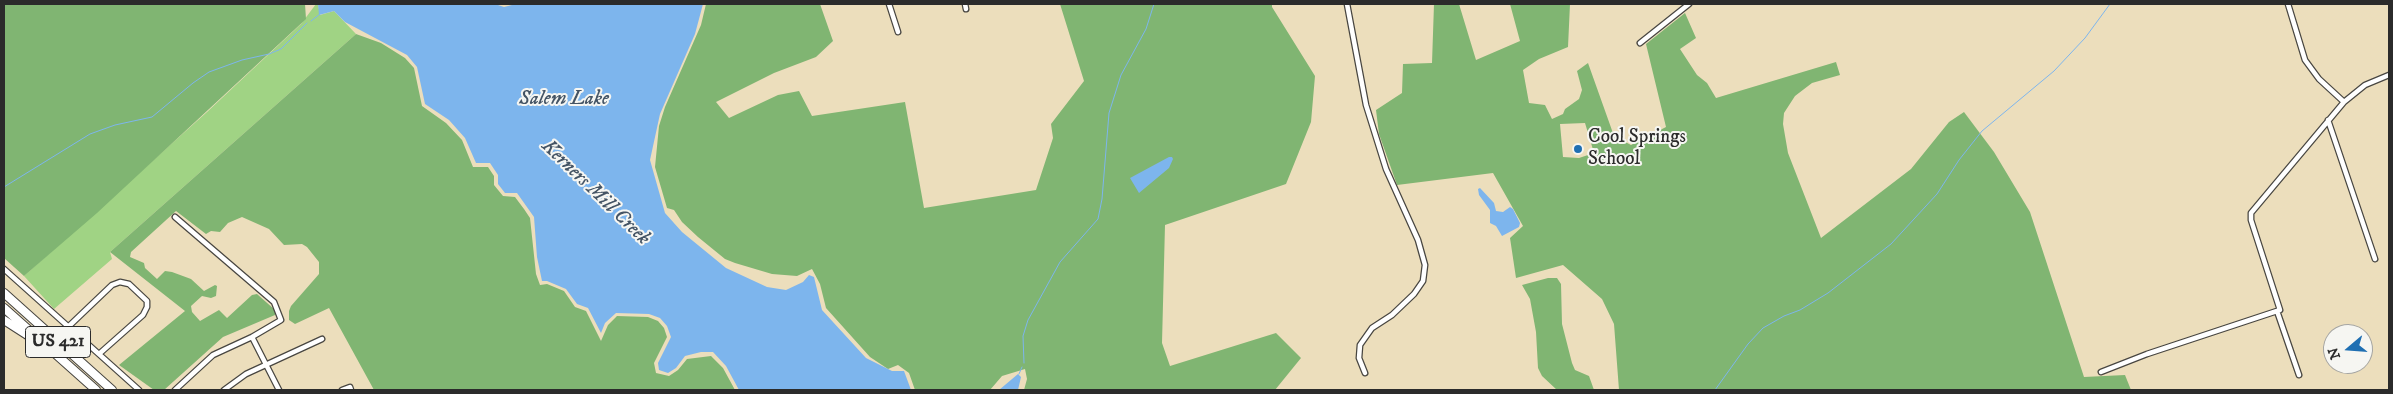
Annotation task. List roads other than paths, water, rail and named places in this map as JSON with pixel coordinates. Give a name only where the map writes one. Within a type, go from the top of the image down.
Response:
[{"type":"highway","name":"US 421","points":[[4,293],[112,390]]},
{"type":"highway","name":"US 421","points":[[4,308],[96,390]]},
{"type":"highway","points":[[4,320],[56,355]]},
{"type":"street","points":[[889,4],[898,32]]},
{"type":"street","points":[[965,4],[966,10]]},
{"type":"street","points":[[1347,4],[1366,105],[1386,169],[1418,240],[1425,266],[1423,281],[1414,294],[1392,315],[1372,328],[1360,345],[1359,358],[1365,373]]},
{"type":"street","points":[[1640,43],[1689,4]]},
{"type":"street","points":[[2288,4],[2305,60],[2319,80],[2344,102]]},
{"type":"street","points":[[2101,372],[2280,310],[2251,220],[2251,213],[2344,102],[2366,85],[2389,75]]},
{"type":"street","points":[[2328,120],[2375,259]]},
{"type":"street","points":[[175,217],[274,302],[281,320],[252,337],[213,355],[175,390]]},
{"type":"street","points":[[4,269],[139,390]]},
{"type":"street","points":[[68,327],[112,285],[120,282],[129,284],[147,301],[147,307],[143,315],[99,354]]},
{"type":"street","points":[[2276,311],[2299,375]]},
{"type":"street","points":[[252,337],[279,390]]},
{"type":"street","points":[[224,390],[246,374],[322,339]]},
{"type":"street","points":[[342,390],[351,389]]},
{"type":"water","name":"Salem Lake","points":[[318,4],[495,4],[504,7],[516,4],[703,4],[695,34],[660,114],[650,160],[665,213],[682,232],[726,268],[767,287],[786,290],[803,282],[809,275],[814,277],[822,310],[866,358],[892,371],[904,371],[911,390],[739,390],[726,366],[713,352],[701,352],[685,356],[676,368],[668,373],[659,370],[658,363],[671,337],[667,326],[660,318],[649,314],[616,313],[605,323],[601,333],[588,308],[577,304],[566,289],[547,281],[542,281],[537,257],[534,217],[517,193],[505,193],[498,184],[498,175],[490,163],[476,163],[465,138],[449,120],[425,104],[417,67],[407,55],[345,22],[334,11],[319,15]]},
{"type":"water","points":[[1169,157],[1173,159],[1169,168],[1139,193],[1130,178]]},
{"type":"water","points":[[1480,188],[1494,203],[1496,211],[1503,212],[1510,207],[1513,209],[1520,223],[1519,227],[1502,236],[1496,226],[1490,223],[1490,210],[1479,195],[1478,189]]},
{"type":"water","points":[[1018,374],[1021,377],[1018,390],[999,390]]},
{"type":"waterway","points":[[1024,363],[1023,336],[1028,320],[1060,262],[1098,219],[1102,199],[1109,113],[1121,75],[1146,29],[1154,4]]},
{"type":"waterway","points":[[1715,390],[1748,344],[1763,328],[1784,316],[1800,310],[1828,293],[1891,244],[1937,194],[1959,160],[1982,131],[2054,71],[2085,38],[2110,4]]},
{"type":"waterway","points":[[311,21],[320,14]]},
{"type":"waterway","points":[[4,187],[90,134],[115,125],[152,117],[209,72],[281,49],[307,23]]},
{"type":"waterway","points":[[1019,374],[1022,367]]},
{"type":"place","name":"Cool Springs School","points":[[1578,149]]},
{"type":"water label","name":"Kerners Mill Creek","points":[[595,193]]}]
